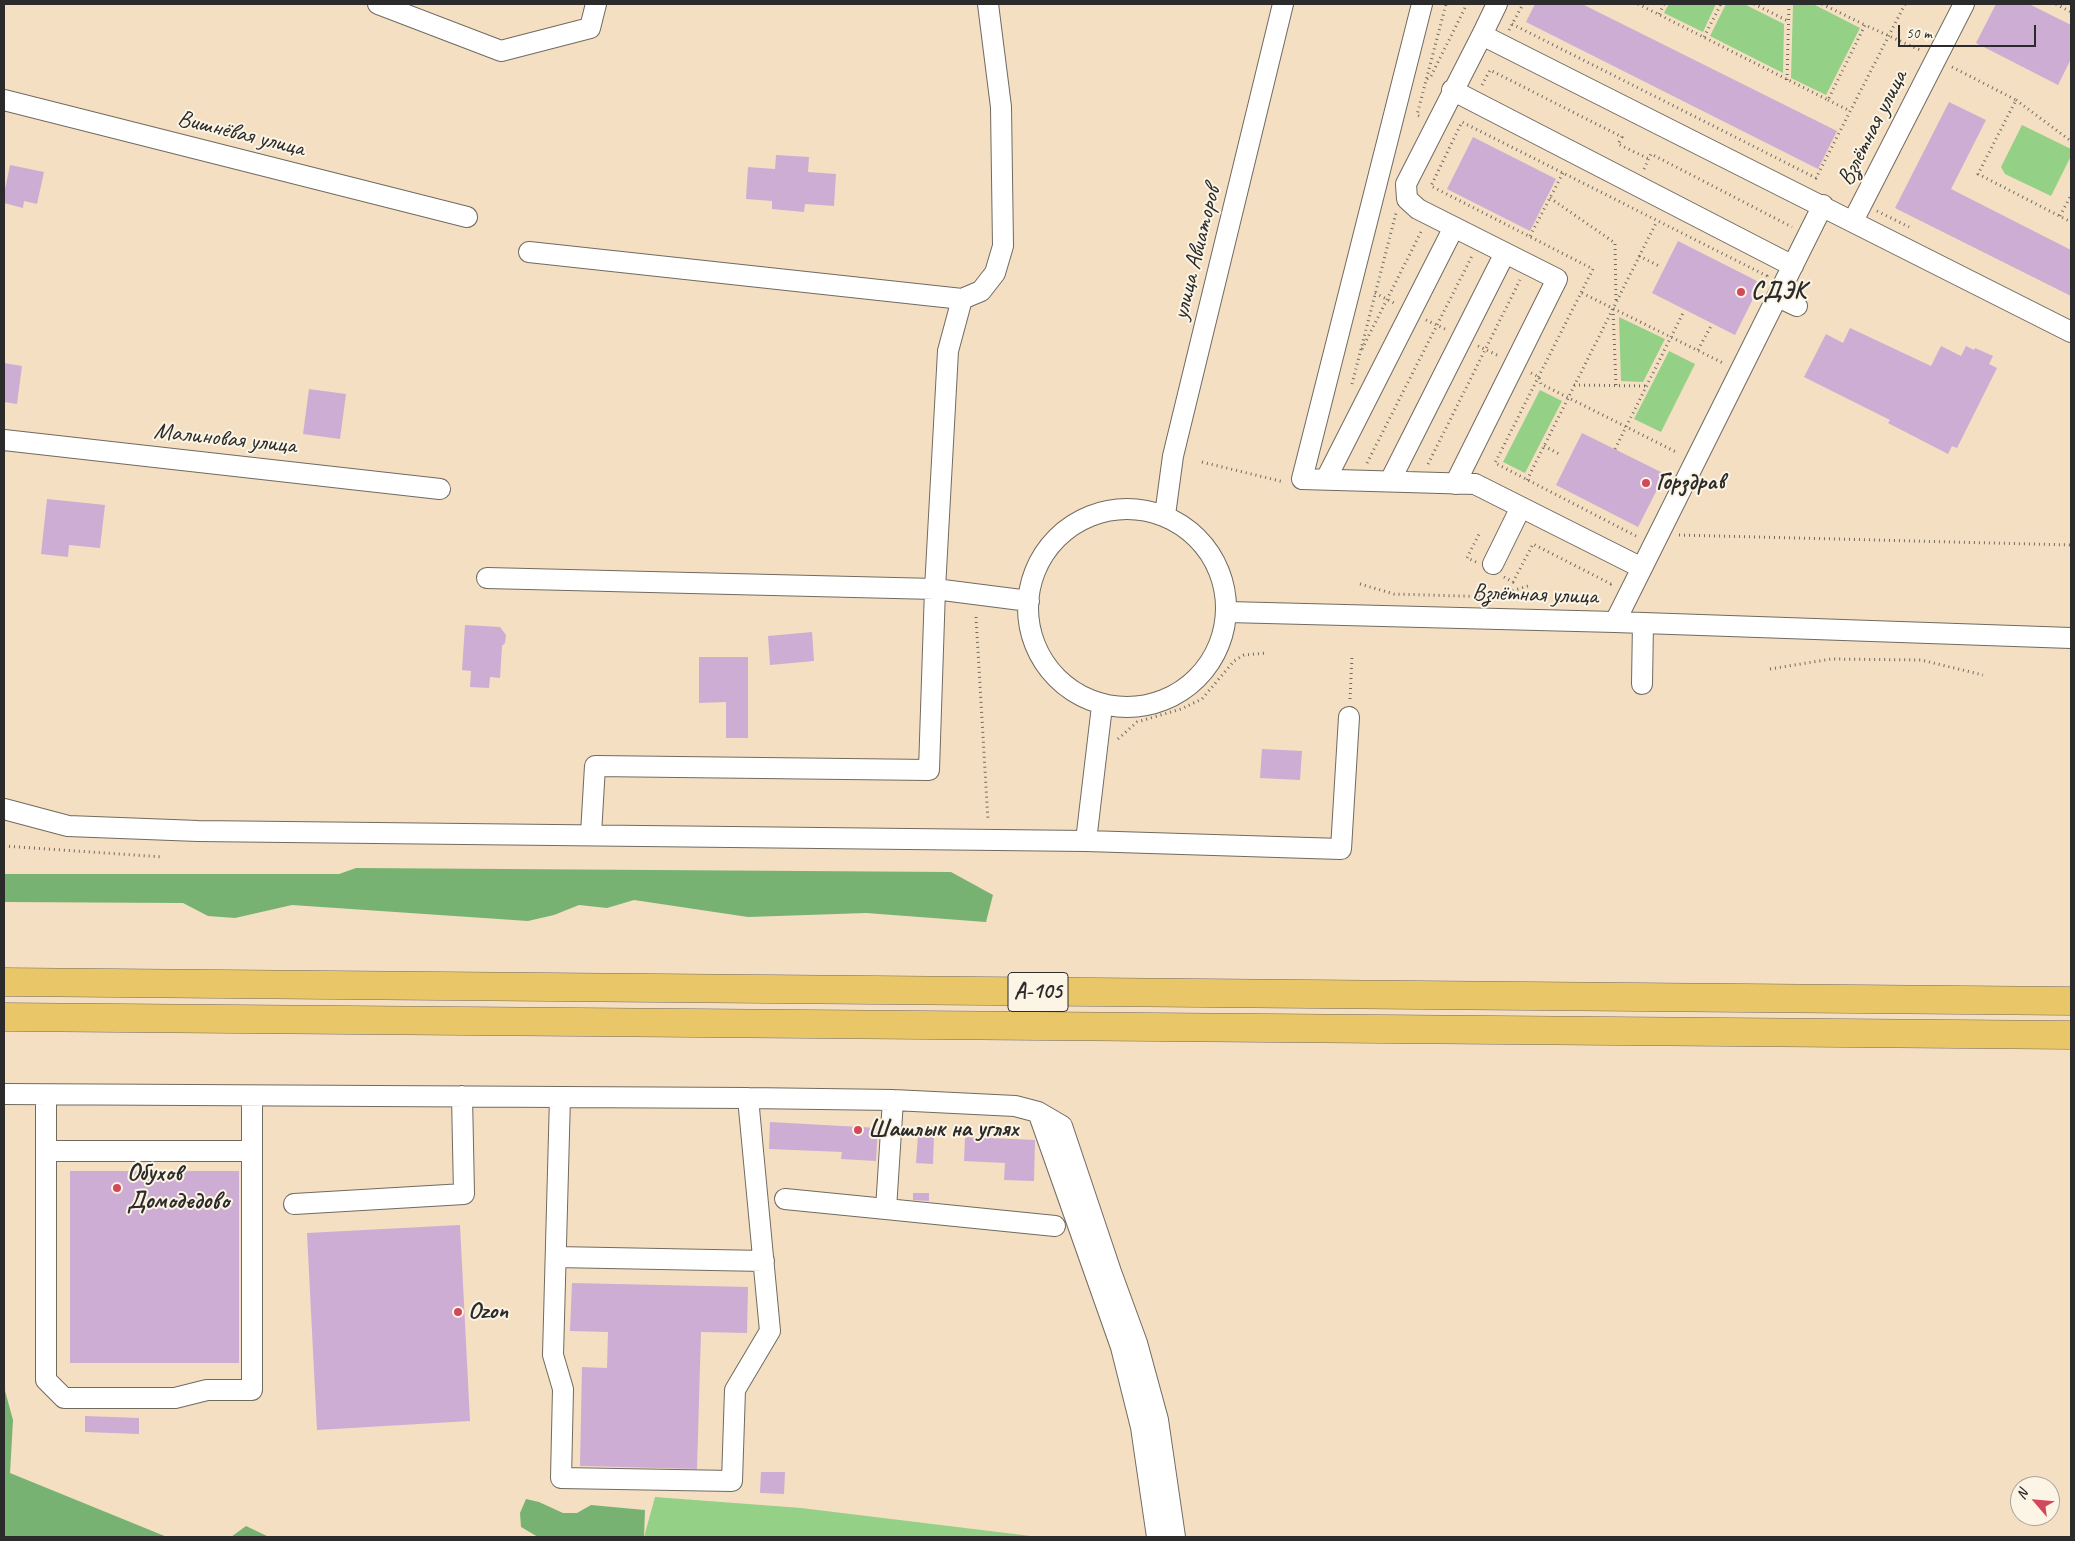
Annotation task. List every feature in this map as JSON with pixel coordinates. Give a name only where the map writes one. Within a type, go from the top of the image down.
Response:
[{"type":"highway","name":"А-105","points":[[4,982],[2071,1002]]},
{"type":"highway","name":"А-105","points":[[4,1018],[2071,1034]]},
{"type":"street","points":[[378,4],[501,51],[590,28],[596,4]]},
{"type":"street","points":[[529,252],[962,299],[981,291],[995,273],[1003,246],[1001,107],[988,4]]},
{"type":"street","name":"улица Авиаторов","points":[[1164,515],[1173,456],[1283,4]]},
{"type":"street","points":[[1422,4],[1302,479],[1475,484],[1642,568]]},
{"type":"street","points":[[1455,484],[1557,279],[1421,210],[1408,199],[1406,184],[1497,4]]},
{"type":"street","name":"Взлётная улица","points":[[1853,221],[1964,4]]},
{"type":"street","points":[[1482,35],[2071,332]]},
{"type":"street","points":[[1452,90],[1785,262]]},
{"type":"street","name":"Вишнёвая улица","points":[[4,100],[467,217]]},
{"type":"street","name":"Взлётная улица","points":[[1228,612],[1615,622],[1642,568],[1649,531],[1785,262],[1824,206]]},
{"type":"street","points":[[1326,479],[1454,227]]},
{"type":"street","points":[[1390,481],[1505,253]]},
{"type":"street","points":[[1770,291],[1797,306]]},
{"type":"street","points":[[591,834],[595,766],[929,770],[935,589],[948,351],[962,299]]},
{"type":"street","name":"Малиновая улица","points":[[4,440],[440,488]]},
{"type":"street","points":[[1491,568],[1522,507]]},
{"type":"street","points":[[1124,508],[1164,515],[1199,537],[1221,572],[1228,612],[1220,647],[1200,677],[1172,698],[1137,708],[1102,706],[1065,688],[1039,656],[1027,617],[1032,577],[1052,542],[1085,517],[1124,508]]},
{"type":"street","points":[[487,578],[935,589],[1029,600]]},
{"type":"street","points":[[1615,622],[2071,638]]},
{"type":"street","points":[[1642,684],[1643,623]]},
{"type":"street","points":[[1086,841],[1102,706]]},
{"type":"street","points":[[4,809],[68,826],[198,831],[1086,841],[1341,849],[1349,717]]},
{"type":"street","points":[[4,1094],[893,1100],[1016,1106],[1038,1112],[1062,1126],[1137,1343],[1158,1420],[1175,1537]]},
{"type":"street","points":[[46,1095],[46,1380],[64,1398],[175,1398],[207,1390],[252,1390],[252,1096]]},
{"type":"street","points":[[294,1204],[464,1194],[462,1096]]},
{"type":"street","points":[[560,1097],[553,1355],[564,1389],[561,1478],[732,1482],[735,1390],[770,1331],[748,1098]]},
{"type":"street","points":[[886,1209],[893,1100]]},
{"type":"street","points":[[1038,1112],[1121,1347],[1141,1427],[1157,1537]]},
{"type":"street","points":[[46,1151],[252,1150]]},
{"type":"street","points":[[785,1198],[1055,1226]]},
{"type":"street","points":[[556,1257],[764,1262]]},
{"type":"path","points":[[1446,4],[1427,79],[1431,76],[1467,4]]},
{"type":"path","points":[[1638,4],[1850,111]]},
{"type":"path","points":[[1659,14],[1664,4]]},
{"type":"path","points":[[1704,37],[1721,4]]},
{"type":"path","points":[[1754,4],[1788,21]]},
{"type":"path","points":[[1787,80],[1789,4]]},
{"type":"path","points":[[1822,4],[1936,58],[2016,100],[2071,141]]},
{"type":"path","points":[[1512,24],[1816,178],[1905,4]]},
{"type":"path","points":[[2056,4],[2071,12]]},
{"type":"path","points":[[1828,100],[1865,25]]},
{"type":"path","points":[[1398,206],[1358,356],[1425,225],[1415,220],[1462,122],[1490,70],[1622,137],[1618,144],[1648,159]]},
{"type":"path","points":[[2016,100],[1978,174],[2071,222]]},
{"type":"path","points":[[1462,122],[1767,276]]},
{"type":"path","points":[[1625,205],[1651,154],[1792,226],[1785,262],[1767,276]]},
{"type":"path","points":[[1530,236],[1563,173]]},
{"type":"path","points":[[1432,186],[1594,269],[1495,463],[1636,536]]},
{"type":"path","points":[[2060,216],[2071,195]]},
{"type":"path","points":[[1550,198],[1615,244],[1616,302]]},
{"type":"path","points":[[1875,209],[1917,231]]},
{"type":"path","points":[[1365,468],[1492,216]]},
{"type":"path","points":[[1527,480],[1657,221]]},
{"type":"path","points":[[1639,256],[1659,266]]},
{"type":"path","points":[[1424,472],[1522,274]]},
{"type":"path","points":[[1767,276],[1770,291]]},
{"type":"path","points":[[1582,293],[1723,363]]},
{"type":"path","points":[[1613,308],[1616,385]]},
{"type":"path","points":[[1615,449],[1683,313]]},
{"type":"path","points":[[1698,350],[1711,326]]},
{"type":"path","points":[[1719,371],[1728,354]]},
{"type":"path","points":[[1574,385],[1647,386]]},
{"type":"path","points":[[1673,462],[1682,445]]},
{"type":"path","points":[[1544,446],[1561,455]]},
{"type":"path","points":[[1480,532],[1467,558],[1491,568],[1513,582],[1533,544],[1611,584],[1636,536],[1649,531],[2071,545]]},
{"type":"path","points":[[1360,584],[1394,594],[1493,597],[1528,586]]},
{"type":"path","points":[[976,618],[988,824]]},
{"type":"path","points":[[1095,766],[1123,732],[1137,722],[1181,709],[1202,699],[1234,661],[1244,655],[1266,653]]},
{"type":"path","points":[[1349,717],[1352,656]]},
{"type":"path","points":[[1770,669],[1831,659],[1921,660],[1983,675]]},
{"type":"path","points":[[4,846],[163,857]]},
{"type":"green space","points":[[1669,4],[1716,4],[1703,32],[1664,13]]},
{"type":"green space","points":[[1726,4],[1744,4],[1784,24],[1783,73],[1710,36]]},
{"type":"green space","points":[[1793,4],[1813,4],[1860,28],[1826,95],[1791,78]]},
{"type":"green space","points":[[2022,125],[2071,149],[2071,156],[2051,196],[2005,174],[2001,167]]},
{"type":"green space","points":[[1619,317],[1665,339],[1643,382],[1621,381]]},
{"type":"green space","points":[[1669,351],[1695,364],[1661,432],[1634,419]]},
{"type":"green space","points":[[1540,390],[1562,401],[1525,473],[1503,462]]},
{"type":"green space","points":[[356,868],[951,872],[993,895],[986,922],[866,913],[748,917],[634,900],[607,908],[579,905],[554,915],[528,921],[292,905],[235,918],[208,916],[183,903],[4,902],[4,874],[339,874]]},
{"type":"green space","points":[[4,1387],[13,1420],[10,1473],[167,1537],[4,1537]]},
{"type":"green space","points":[[655,1497],[801,1508],[1039,1537],[644,1537]]},
{"type":"green space","points":[[526,1499],[539,1502],[563,1513],[577,1513],[591,1505],[645,1510],[644,1537],[538,1537],[521,1527],[520,1513]]},
{"type":"green space","points":[[246,1526],[269,1537],[231,1537]]},
{"type":"building","points":[[1535,4],[1582,4],[1837,131],[1818,169],[1526,22]]},
{"type":"building","points":[[1996,4],[2029,4],[2071,25],[2071,59],[2058,85],[1976,43]]},
{"type":"building","points":[[1949,102],[1986,120],[1951,189],[2071,250],[2071,296],[1895,208]]},
{"type":"building","points":[[1473,137],[1556,179],[1530,231],[1447,189]]},
{"type":"building","points":[[776,155],[809,157],[808,172],[836,174],[834,206],[805,204],[804,212],[772,209],[772,201],[746,199],[748,167],[775,169]]},
{"type":"building","points":[[10,165],[44,172],[37,204],[24,201],[23,208],[4,203]]},
{"type":"building","points":[[1678,241],[1761,283],[1735,335],[1652,293]]},
{"type":"building","points":[[1850,328],[1931,366],[1941,346],[1961,356],[1966,346],[1993,356],[1989,364],[1997,368],[1957,448],[1952,446],[1948,454],[1888,423],[1890,420],[1804,377],[1826,334],[1843,343]]},
{"type":"building","points":[[4,363],[22,366],[17,404],[4,402]]},
{"type":"building","points":[[309,389],[346,394],[340,439],[303,434]]},
{"type":"building","points":[[1582,433],[1665,474],[1638,527],[1556,485]]},
{"type":"building","points":[[47,499],[105,505],[100,548],[69,545],[68,557],[41,554]]},
{"type":"building","points":[[465,625],[500,627],[506,635],[505,643],[502,646],[500,678],[490,677],[489,688],[470,687],[471,671],[462,670]]},
{"type":"building","points":[[812,632],[814,661],[770,665],[768,636]]},
{"type":"building","points":[[699,657],[748,657],[748,738],[726,738],[726,702],[699,703]]},
{"type":"building","points":[[1262,749],[1302,751],[1300,780],[1260,778]]},
{"type":"building","points":[[770,1122],[878,1128],[876,1161],[841,1159],[842,1152],[769,1149]]},
{"type":"building","points":[[918,1135],[934,1135],[933,1164],[916,1163]]},
{"type":"building","points":[[965,1137],[1035,1140],[1034,1181],[1004,1180],[1005,1163],[964,1161]]},
{"type":"building","points":[[70,1171],[239,1171],[239,1363],[70,1363]]},
{"type":"building","points":[[913,1193],[929,1193],[929,1201],[913,1200]]},
{"type":"building","points":[[460,1225],[470,1421],[317,1430],[307,1233]]},
{"type":"building","points":[[572,1283],[748,1287],[747,1333],[701,1332],[697,1469],[580,1466],[582,1367],[607,1368],[608,1332],[570,1331]]},
{"type":"building","points":[[85,1416],[139,1418],[139,1434],[85,1432]]},
{"type":"building","points":[[761,1472],[785,1472],[784,1494],[760,1493]]},
{"type":"place","name":"СДЭК","points":[[1741,292]]},
{"type":"place","name":"Горздрав","points":[[1646,483]]},
{"type":"place","name":"Шашлык на углях","points":[[858,1130]]},
{"type":"place","name":"Обухов Домодедово","points":[[117,1188]]},
{"type":"place","name":"Ozon","points":[[458,1312]]}]
